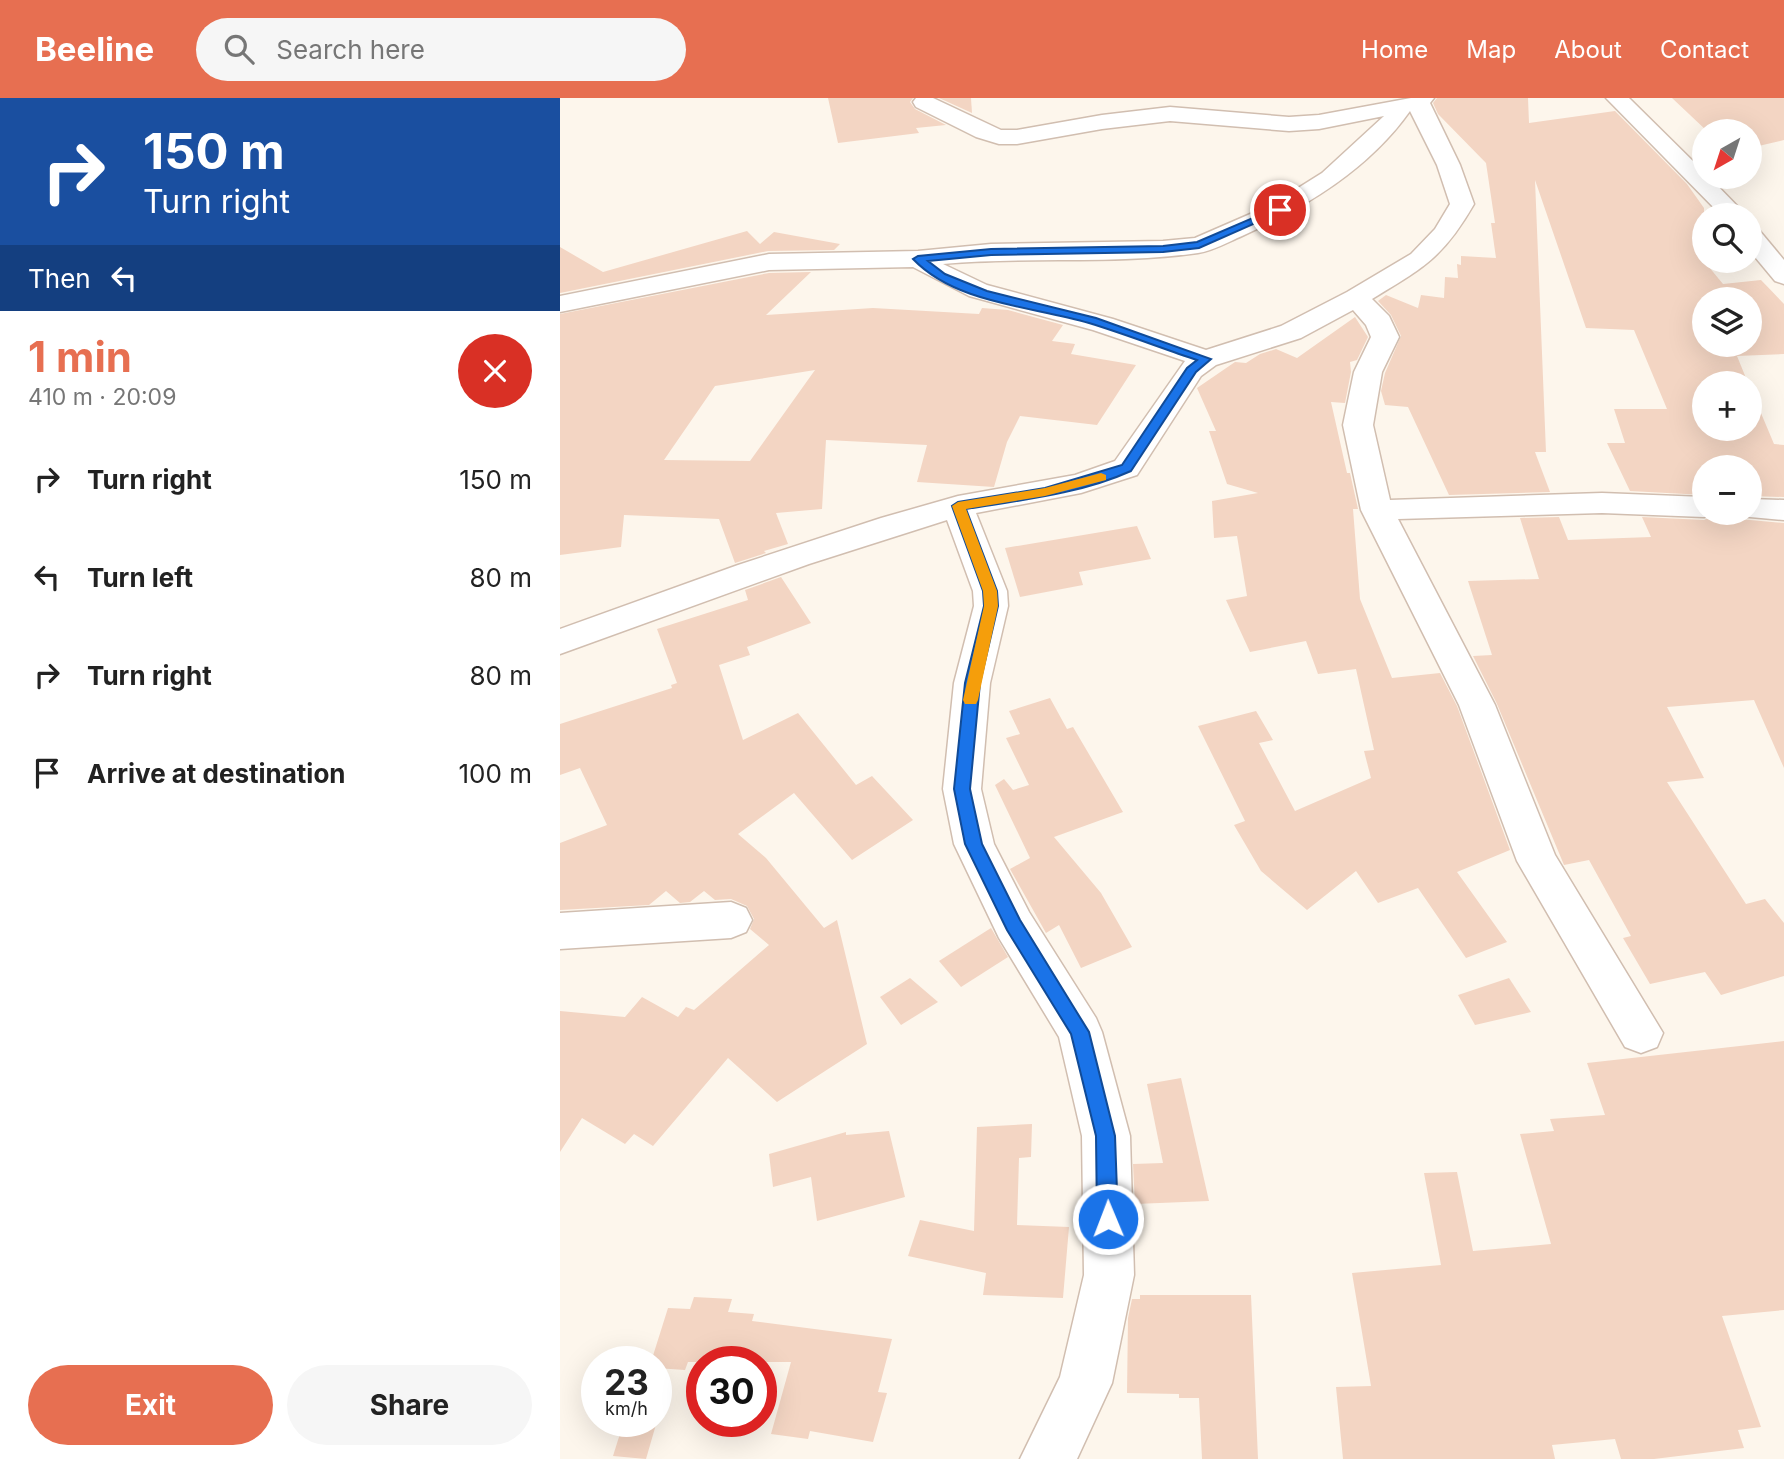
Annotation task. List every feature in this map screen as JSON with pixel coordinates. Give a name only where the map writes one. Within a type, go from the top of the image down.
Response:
[{"type":"street","points":[[1617,98],[1722,203]]},
{"type":"street","points":[[924,102],[999,137],[1017,137],[1101,122],[1168,106],[1289,124],[1319,122],[1415,102]]},
{"type":"street","points":[[560,304],[769,262],[918,259],[991,252],[1163,249],[1199,245],[1280,210],[1330,178],[1415,102]]},
{"type":"street","points":[[560,642],[845,538],[958,506],[1045,492],[1126,468],[1192,370],[1206,359],[1291,332],[1356,298],[1420,259],[1446,233],[1462,204],[1455,179],[1415,102]]},
{"type":"street","points":[[1762,249],[1784,276]]},
{"type":"street","points":[[918,259],[941,276],[983,293],[1092,320],[1206,359]]},
{"type":"street","points":[[1356,298],[1379,322],[1385,337],[1368,372],[1358,425],[1377,510],[1477,705],[1537,862],[1641,1033]]},
{"type":"street","points":[[1377,510],[1602,503],[1692,507]]},
{"type":"street","points":[[958,506],[990,591],[991,606],[972,683],[962,789],[974,844],[1014,925],[1080,1032],[1106,1136],[1109,1275],[1085,1383],[1048,1459]]},
{"type":"street","points":[[1762,509],[1784,510]]},
{"type":"street","points":[[560,931],[731,920]]},
{"type":"building","points":[[828,98],[913,98],[910,102],[915,109],[946,125],[916,128],[919,133],[838,143]]},
{"type":"building","points":[[939,98],[971,98],[972,113]]},
{"type":"building","points":[[1437,98],[1528,98],[1529,123],[1615,111],[1687,184],[1700,203],[1692,203],[1692,273],[1714,273],[1723,284],[1761,280],[1784,304],[1784,354],[1762,355],[1762,287],[1692,287],[1692,357],[1737,357],[1743,371],[1692,371],[1692,441],[1762,441],[1762,416],[1774,444],[1784,445],[1784,497],[1762,496],[1762,455],[1692,455],[1692,494],[1630,491],[1607,443],[1625,443],[1614,409],[1667,409],[1634,330],[1586,328],[1535,180],[1546,452],[1535,452],[1550,492],[1449,495],[1408,407],[1385,405],[1381,391],[1385,373],[1401,336],[1391,315],[1378,301],[1386,295],[1418,308],[1421,295],[1444,298],[1445,277],[1458,278],[1457,264],[1461,265],[1461,256],[1496,258],[1491,223],[1495,223],[1486,163],[1438,114],[1433,103]]},
{"type":"building","points":[[1672,98],[1784,98],[1784,140],[1762,145],[1762,119],[1694,119]]},
{"type":"building","points":[[747,231],[760,244],[774,232],[840,244],[834,250],[768,251],[560,293],[560,247],[603,272]]},
{"type":"building","points":[[811,272],[766,315],[873,308],[979,314],[982,308],[1008,310],[1063,325],[1052,341],[1075,344],[1071,354],[1136,365],[1097,425],[1020,416],[1007,442],[994,487],[917,482],[927,445],[826,440],[822,509],[776,513],[788,544],[735,563],[719,519],[624,515],[621,547],[560,555],[560,314],[769,273]],"holes":[[[815,370],[750,461],[664,460],[715,386]]]},
{"type":"building","points":[[1355,317],[1368,337],[1357,360],[1350,362],[1351,372],[1345,403],[1331,402],[1358,509],[1353,509],[1360,599],[1392,678],[1440,673],[1457,706],[1510,850],[1457,872],[1507,942],[1466,958],[1418,888],[1378,903],[1356,871],[1307,910],[1261,871],[1234,825],[1245,821],[1198,726],[1256,711],[1273,740],[1259,743],[1295,811],[1371,778],[1364,751],[1374,750],[1356,669],[1318,674],[1306,641],[1250,652],[1226,600],[1247,596],[1237,536],[1214,538],[1212,501],[1258,493],[1227,484],[1209,431],[1216,431],[1197,388],[1235,362],[1246,363],[1260,354],[1276,349],[1297,358]]},
{"type":"building","points":[[1559,517],[1568,540],[1651,537],[1642,517],[1692,519],[1692,525],[1762,525],[1762,521],[1784,523],[1784,768],[1754,700],[1667,707],[1704,778],[1667,782],[1746,904],[1765,899],[1784,923],[1784,976],[1721,995],[1705,972],[1650,984],[1623,938],[1631,936],[1589,860],[1564,865],[1497,704],[1473,656],[1492,655],[1468,581],[1539,579],[1520,518]]},
{"type":"building","points":[[1137,526],[1151,559],[1079,572],[1083,585],[1020,597],[1005,548]]},
{"type":"building","points":[[781,577],[811,623],[747,647],[750,655],[719,665],[743,740],[798,713],[856,785],[872,776],[913,820],[852,860],[794,793],[738,834],[766,858],[824,928],[837,920],[867,1044],[777,1102],[728,1058],[653,1146],[634,1134],[625,1144],[582,1118],[560,1152],[560,1011],[625,1017],[642,997],[678,1017],[686,1007],[694,1010],[769,945],[750,929],[754,919],[747,906],[731,899],[715,900],[704,891],[690,902],[680,903],[666,891],[649,905],[560,910],[560,843],[607,825],[580,768],[560,775],[560,724],[672,688],[671,685],[677,683],[657,629],[748,600],[745,590]]},
{"type":"building","points":[[1050,698],[1067,729],[1073,727],[1123,812],[1054,837],[1101,893],[1132,947],[1081,968],[1059,925],[1046,933],[1010,869],[1030,858],[995,785],[1004,779],[1013,790],[1029,785],[1006,738],[1020,734],[1009,711]]},
{"type":"building","points":[[991,928],[1008,957],[961,987],[939,961]]},
{"type":"building","points":[[910,978],[938,1002],[901,1025],[880,997]]},
{"type":"building","points":[[1509,978],[1531,1012],[1475,1025],[1458,995]]},
{"type":"building","points":[[1784,1041],[1784,1310],[1722,1316],[1761,1427],[1738,1430],[1744,1448],[1654,1459],[1621,1459],[1615,1439],[1552,1445],[1555,1459],[1343,1459],[1336,1387],[1371,1386],[1352,1273],[1441,1265],[1424,1173],[1457,1172],[1473,1251],[1551,1244],[1520,1134],[1554,1131],[1550,1119],[1605,1115],[1587,1063]]},
{"type":"building","points":[[1181,1078],[1209,1201],[1135,1204],[1133,1164],[1163,1163],[1147,1084]]},
{"type":"building","points":[[1032,1124],[1031,1157],[1019,1158],[1017,1225],[1069,1227],[1063,1298],[983,1295],[986,1273],[908,1256],[920,1220],[974,1231],[977,1127]]},
{"type":"building","points":[[889,1131],[905,1197],[817,1221],[811,1177],[773,1187],[769,1154],[846,1132],[846,1135]]},
{"type":"building","points":[[1140,1295],[1251,1295],[1258,1459],[1202,1459],[1199,1398],[1179,1398],[1179,1394],[1127,1393],[1128,1318],[1132,1299],[1140,1299]]},
{"type":"building","points":[[694,1297],[732,1299],[728,1312],[754,1314],[752,1321],[892,1339],[878,1392],[887,1393],[873,1442],[810,1431],[808,1439],[777,1435],[777,1412],[791,1362],[777,1362],[777,1346],[686,1346],[685,1370],[672,1369],[672,1346],[656,1346],[668,1308],[690,1309]]},
{"type":"building","points":[[619,1437],[652,1437],[646,1459],[613,1456]]},
{"type":"slow traffic","points":[[971,700],[972,683],[991,606],[990,591],[958,506],[1045,492],[1101,477]]},
{"type":"route","points":[[1108,1219],[1106,1136],[1080,1032],[1014,925],[974,844],[962,789],[972,683],[991,606],[990,591],[958,506],[1045,492],[1126,468],[1192,370],[1206,359],[1092,320],[983,293],[941,276],[918,259],[991,252],[1163,249],[1199,245],[1280,210]]}]
